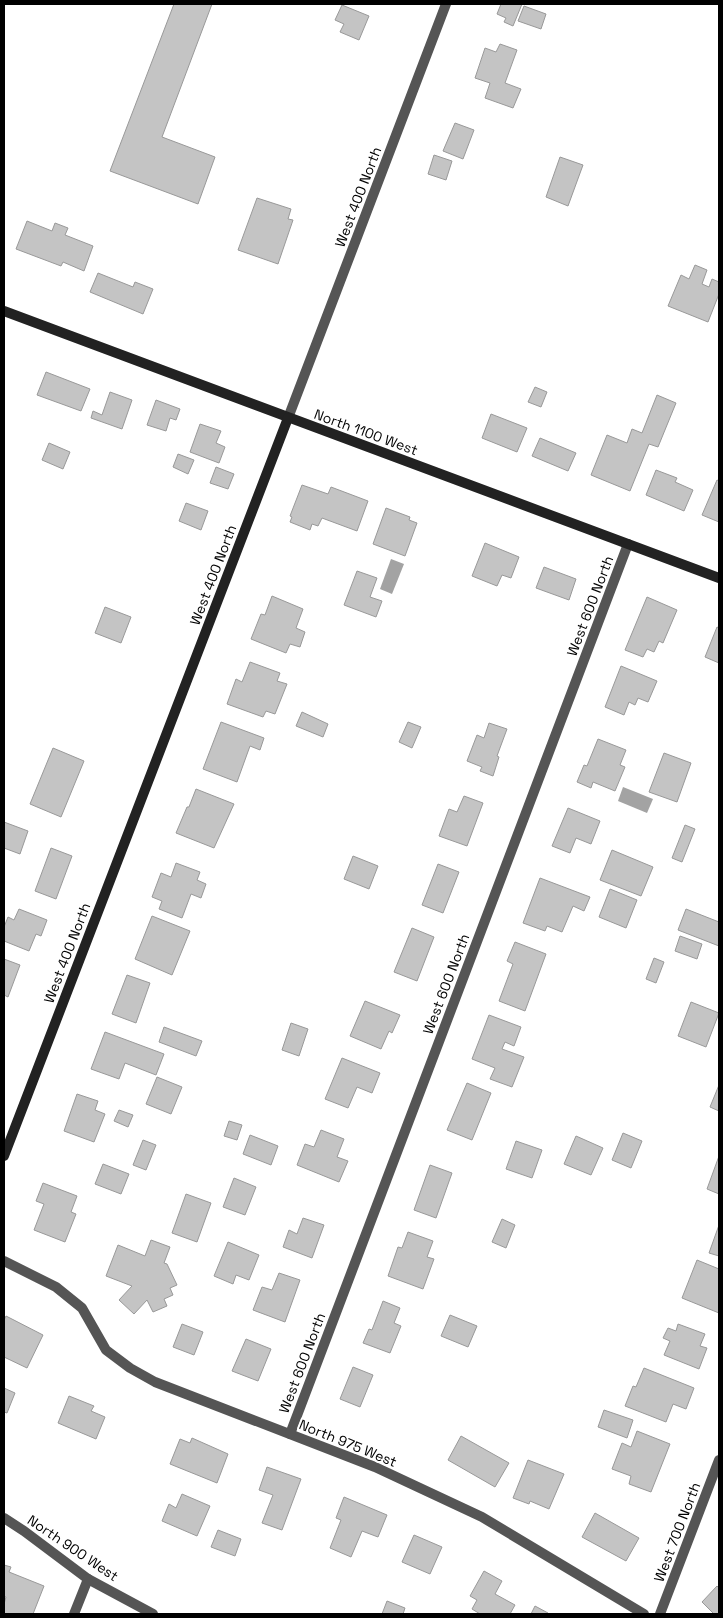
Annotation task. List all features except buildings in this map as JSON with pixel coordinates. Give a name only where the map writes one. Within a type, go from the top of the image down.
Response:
[{"type":"street","name":"West 400 North","points":[[4,1156],[446,4]]},
{"type":"street","name":"North 1100 West","points":[[4,311],[719,578]]},
{"type":"street","name":"West 600 North","points":[[290,1434],[628,544]]},
{"type":"street","name":"North 975 West","points":[[4,1261],[56,1288],[82,1308],[106,1350],[130,1368],[156,1382],[375,1466],[482,1517],[644,1614]]},
{"type":"street","name":"West 700 North","points":[[660,1614],[719,1460]]},
{"type":"street","name":"North 900 West","points":[[4,1518],[24,1530],[88,1579],[153,1614]]},
{"type":"street","points":[[74,1614],[88,1579]]},
{"type":"shaded area","points":[[391,559],[404,564],[392,594],[380,589]]},
{"type":"shaded area","points":[[623,787],[653,799],[647,813],[618,801]]}]
